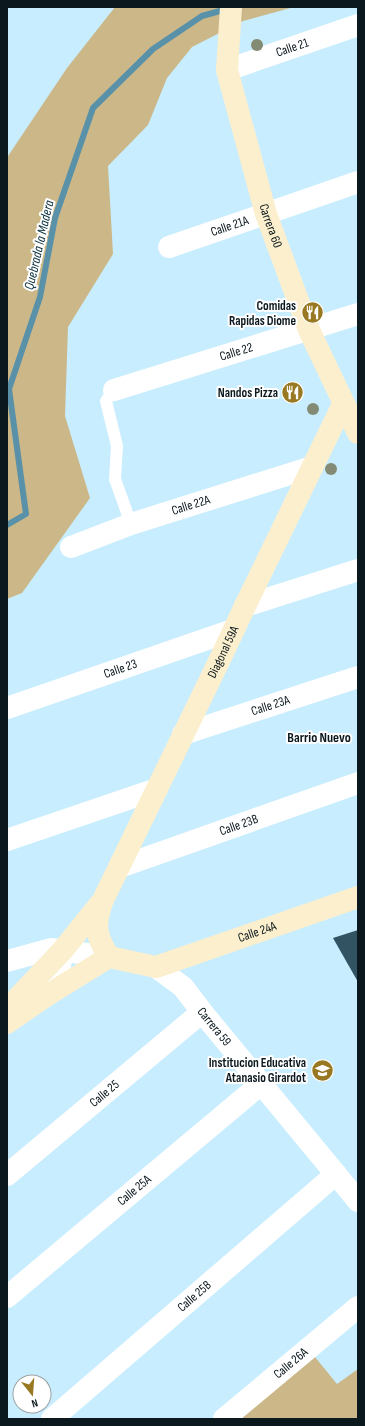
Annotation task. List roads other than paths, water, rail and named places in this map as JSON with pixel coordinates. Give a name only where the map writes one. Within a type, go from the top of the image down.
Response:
[{"type":"main road","name":"Carrera 60","points":[[231,13],[227,70],[266,214],[309,330],[358,433]]},
{"type":"main road","name":"Diagonal 59A","points":[[109,957],[101,944],[97,929],[98,914],[103,900],[343,404]]},
{"type":"main road","name":"Calle 24A","points":[[156,967],[358,897]]},
{"type":"main road","name":"Diagonal 59A","points":[[62,951],[103,900]]},
{"type":"main road","points":[[7,1009],[62,951]]},
{"type":"main road","name":"Carrera 59","points":[[109,957],[156,967]]},
{"type":"main road","points":[[7,1023],[46,996],[109,957]]},
{"type":"street","name":"Calle 21","points":[[227,70],[358,25]]},
{"type":"street","name":"Calle 21A","points":[[169,247],[358,182]]},
{"type":"street","name":"Calle 22","points":[[114,390],[358,314]]},
{"type":"street","name":"Calle 22A","points":[[70,547],[131,524],[312,467]]},
{"type":"street","points":[[244,606],[358,570]]},
{"type":"street","name":"Calle 23","points":[[7,708],[233,630]]},
{"type":"street","name":"Calle 23A","points":[[183,734],[358,677]]},
{"type":"street","name":"Calle 23B","points":[[120,867],[358,783]]},
{"type":"street","points":[[7,840],[157,789]]},
{"type":"street","name":"Carrera 59","points":[[7,961],[51,949],[109,957]]},
{"type":"street","points":[[46,996],[56,980],[62,961],[62,951]]},
{"type":"street","name":"Carrera 59","points":[[156,967],[183,987],[358,1201]]},
{"type":"street","name":"Calle 25","points":[[7,1174],[202,1012]]},
{"type":"street","name":"Calle 25A","points":[[7,1297],[262,1084]]},
{"type":"street","name":"Calle 25B","points":[[52,1419],[336,1174]]},
{"type":"street","name":"Calle 26A","points":[[224,1419],[358,1307]]},
{"type":"lane","points":[[114,390],[106,401],[117,446],[114,479],[131,524]]},
{"type":"waterway","name":"Quebrada la Madera","points":[[7,525],[26,514],[9,389],[40,297],[55,218],[93,108],[153,49],[202,16],[227,9]]},
{"type":"place","name":"Comidas Rapidas Diome","points":[[312,313]]},
{"type":"place","name":"Nandos Pizza","points":[[293,393]]},
{"type":"place","name":"Institucion Educativa Atanasio Girardot","points":[[322,1070]]},
{"type":"district","name":"Barrio Nuevo","points":[[319,737]]}]
